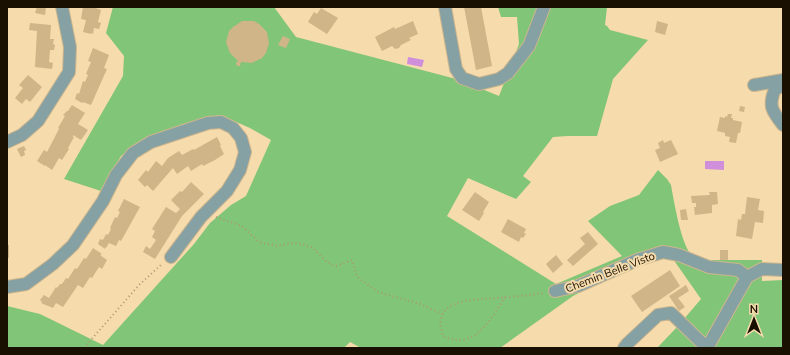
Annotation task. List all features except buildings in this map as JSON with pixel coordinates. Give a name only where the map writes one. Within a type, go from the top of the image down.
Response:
[{"type":"street","points":[[7,142],[22,135],[38,121],[69,72],[70,47],[62,7]]},
{"type":"street","points":[[445,7],[456,69],[462,78],[479,84],[499,80],[508,73],[529,46],[544,7]]},
{"type":"street","points":[[754,85],[783,80]]},
{"type":"street","points":[[782,122],[774,113],[770,100],[775,89],[783,86]]},
{"type":"street","points":[[7,288],[26,284],[31,281],[53,264],[73,245],[103,201],[116,174],[133,153],[151,142],[208,123],[221,122],[233,128],[241,138],[245,152],[240,170],[228,191],[205,213],[188,233],[171,257]]},
{"type":"street","name":"Chemin Belle Visto","points":[[555,291],[578,286],[637,260],[663,252],[679,255],[708,267],[738,270],[747,277]]},
{"type":"street","points":[[624,348],[658,314],[671,313],[707,348],[747,277],[762,269],[783,270]]},
{"type":"path","points":[[205,213],[229,223],[242,226],[259,242],[277,246],[293,243],[302,244],[313,248],[328,263],[336,266],[352,260],[357,277],[378,292],[420,304],[442,314]]},
{"type":"path","points":[[84,348],[139,285],[171,257]]},
{"type":"path","points":[[505,297],[482,330],[467,340],[452,340],[443,336],[440,326],[442,314],[451,306],[470,300],[555,291]]},
{"type":"green space","points":[[113,7],[274,7],[296,37],[460,80],[499,96],[519,44],[517,17],[501,17],[498,7],[607,7],[605,25],[610,30],[648,40],[613,79],[597,136],[553,137],[523,176],[531,182],[516,199],[468,178],[447,216],[556,284],[622,256],[588,221],[610,206],[639,195],[658,170],[671,185],[682,234],[693,257],[701,260],[762,260],[762,281],[783,280],[783,348],[657,348],[701,299],[673,259],[662,256],[640,262],[573,296],[500,348],[361,348],[350,342],[344,348],[7,348],[7,306],[40,314],[103,345],[194,244],[210,223],[231,205],[246,196],[271,140],[250,128],[220,115],[183,124],[142,140],[121,156],[101,191],[64,179],[123,76],[124,56],[106,33]]},
{"type":"shaded area","points":[[408,57],[424,60],[422,67],[407,64]]},
{"type":"shaded area","points":[[705,161],[724,161],[724,170],[705,169]]}]
